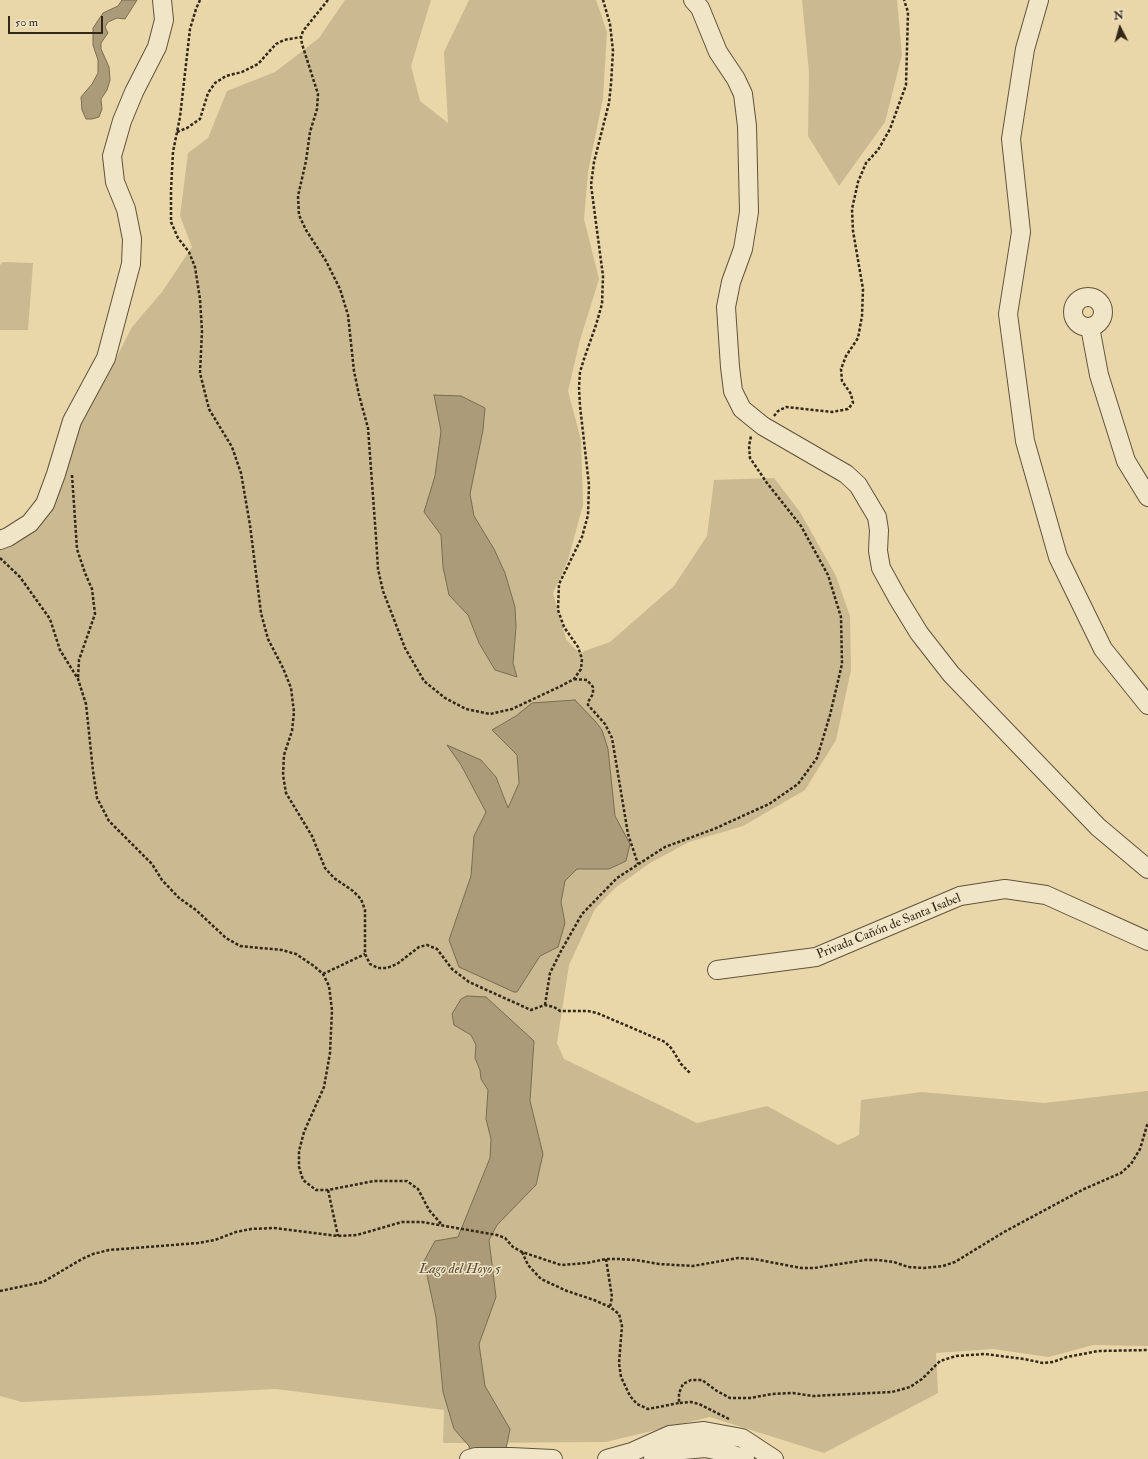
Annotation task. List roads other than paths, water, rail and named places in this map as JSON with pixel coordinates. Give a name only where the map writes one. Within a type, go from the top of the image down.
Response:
[{"type":"street","points":[[0,540],[8,537],[30,523],[45,504],[72,421],[106,358],[131,264],[132,239],[126,210],[115,182],[112,156],[122,121],[134,92],[157,47],[164,20],[162,0]]},
{"type":"street","points":[[693,0],[700,8],[718,52],[736,79],[743,94],[747,126],[750,212],[743,249],[730,282],[726,308],[733,391],[742,409],[763,426],[846,474],[858,485],[877,517],[879,530],[878,551],[881,568],[897,598],[919,633],[951,674],[987,710],[1070,799],[1098,827],[1148,869]]},
{"type":"street","points":[[1039,0],[1025,49],[1011,139],[1021,232],[1008,314],[1025,441],[1058,557],[1103,649],[1148,705]]},
{"type":"street","points":[[1090,328],[1099,375],[1126,460],[1148,497]]},
{"type":"street","name":"Privada Cañón de Santa Isabel","points":[[717,970],[816,957],[960,896],[1005,889],[1046,895],[1148,941]]},
{"type":"street","points":[[607,1459],[632,1452],[670,1435],[704,1431],[742,1438],[774,1459]]},
{"type":"street","points":[[653,1459],[662,1455],[676,1452],[705,1448],[725,1452],[745,1459]]},
{"type":"street","points":[[469,1459],[476,1457],[511,1456],[553,1459]]},
{"type":"water","points":[[122,0],[137,0],[125,19],[117,18],[108,22],[105,27],[108,33],[101,43],[101,49],[109,67],[110,80],[107,90],[101,99],[102,109],[99,117],[86,119],[82,110],[81,97],[92,84],[98,73],[98,60],[93,45],[93,28],[103,13],[118,6]]},
{"type":"water","points":[[434,395],[461,396],[485,408],[483,430],[470,494],[474,516],[494,549],[505,573],[515,607],[516,627],[513,663],[517,677],[495,670],[479,643],[468,615],[449,595],[443,567],[441,535],[424,512],[435,476],[441,431]]},
{"type":"water","points":[[575,700],[602,730],[608,749],[615,816],[630,844],[626,861],[609,869],[577,869],[565,881],[561,902],[565,923],[558,947],[540,956],[517,992],[514,992],[459,967],[449,940],[471,876],[474,836],[486,812],[461,765],[447,745],[481,760],[496,777],[508,808],[519,783],[517,755],[492,730],[516,716],[532,703]]},
{"type":"water","name":"Lago del Hoyo 5","points":[[467,996],[486,997],[534,1041],[530,1101],[543,1154],[536,1185],[497,1225],[489,1240],[496,1297],[479,1344],[485,1386],[510,1429],[504,1459],[471,1459],[469,1446],[454,1429],[443,1392],[436,1317],[424,1261],[435,1241],[458,1237],[490,1158],[491,1139],[486,1119],[488,1090],[481,1079],[480,1070],[475,1058],[476,1045],[471,1035],[454,1025],[452,1014],[461,999]]}]
